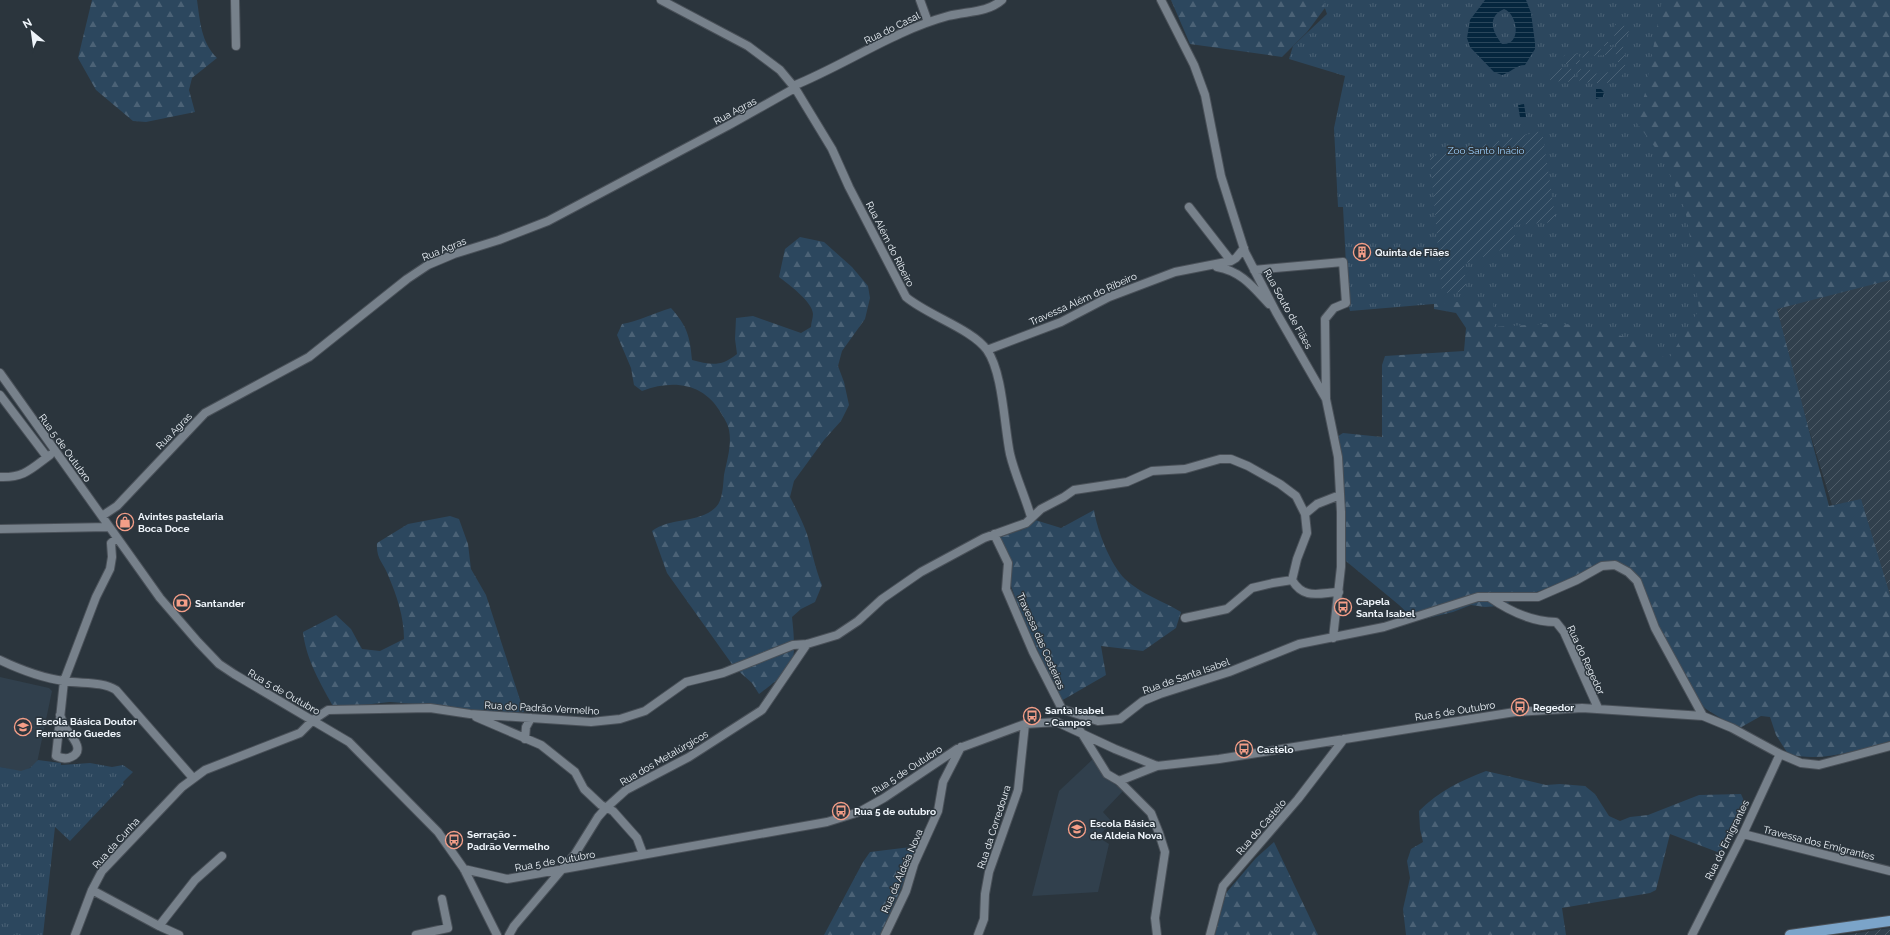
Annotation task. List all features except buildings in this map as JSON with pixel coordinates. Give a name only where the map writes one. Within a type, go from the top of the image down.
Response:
[{"type":"main road","points":[[1790,935],[1890,921]]},
{"type":"street","points":[[235,0],[236,46]]},
{"type":"street","name":"Rua Além do Ribeiro","points":[[661,0],[748,46],[780,70],[794,87],[832,149],[849,187],[867,219],[906,297],[914,304],[974,339],[987,350],[994,366],[999,386],[1010,454],[1032,517]]},
{"type":"street","points":[[920,0],[928,22]]},
{"type":"street","name":"Rua do Casal","points":[[794,87],[928,22],[990,8],[1002,0]]},
{"type":"street","name":"Rua Souto de Fiães","points":[[1161,0],[1194,65],[1205,95],[1221,176],[1244,248],[1276,312],[1326,398],[1338,457],[1340,495],[1341,567],[1333,638]]},
{"type":"street","name":"Rua Agras","points":[[102,516],[117,506],[205,413],[310,357],[407,279],[428,265],[454,254],[499,240],[548,221],[731,124],[794,87]]},
{"type":"street","points":[[1189,207],[1231,261],[1236,258],[1244,248]]},
{"type":"street","name":"Travessa Além do Ribeiro","points":[[987,350],[1060,322],[1109,297],[1175,272],[1212,266],[1231,261]]},
{"type":"street","points":[[1254,270],[1343,262],[1346,303],[1334,308],[1325,319],[1326,398]]},
{"type":"street","name":"Travessa Além do Ribeiro","points":[[1212,266],[1227,269],[1245,278],[1276,312]]},
{"type":"street","name":"Rua 5 de Outubro","points":[[0,373],[160,598],[198,642],[219,664],[349,742],[438,832],[464,869],[507,879],[827,822],[859,812],[961,747],[1025,724],[1057,722],[1115,749],[1157,766]]},
{"type":"street","name":"Rua 5 de Outubro","points":[[0,395],[47,457]]},
{"type":"street","points":[[0,477],[15,478],[28,471],[55,451]]},
{"type":"street","name":"Rua do Padrão Vermelho","points":[[193,778],[204,770],[300,733],[313,720],[328,710],[430,708],[470,714],[591,722],[620,719],[645,711],[686,682],[723,673],[793,644],[807,644],[837,635],[858,621],[882,599],[920,572],[984,538],[1026,523],[1041,509],[1074,490],[1127,482],[1152,471],[1185,469],[1220,459],[1231,459],[1248,466],[1280,484],[1296,496],[1305,514]]},
{"type":"street","points":[[1339,592],[1307,594],[1297,588],[1292,580],[1296,559],[1307,533],[1305,514],[1317,504],[1340,495]]},
{"type":"street","points":[[0,529],[109,527]]},
{"type":"street","name":"Travessa das Costeiras","points":[[994,534],[1008,563],[1006,589],[1033,652],[1062,709]]},
{"type":"street","points":[[60,715],[66,728],[76,741],[77,751],[75,755],[69,758],[56,756],[60,715],[64,682],[96,598],[110,569],[112,557],[111,543],[117,538]]},
{"type":"street","name":"Rua de Santa Isabel","points":[[1062,709],[1098,721],[1120,719],[1143,701],[1160,694],[1229,672],[1300,644],[1384,627],[1478,597],[1538,597],[1577,580],[1602,566],[1615,566],[1628,572],[1637,581],[1655,628],[1703,716]]},
{"type":"street","points":[[1185,618],[1227,609],[1252,588],[1292,580]]},
{"type":"street","name":"Rua do Regedor","points":[[1489,597],[1503,607],[1527,617],[1544,622],[1556,622],[1564,632],[1598,708]]},
{"type":"street","name":"Rua dos Metalúrgicos","points":[[510,935],[514,926],[575,854],[598,817],[606,808],[626,790],[689,757],[762,710],[807,644]]},
{"type":"street","points":[[0,660],[26,672],[64,682],[109,687],[116,690],[193,778]]},
{"type":"street","name":"Rua 5 de Outubro","points":[[1119,782],[1157,766],[1219,759],[1515,712],[1582,708],[1703,716],[1732,728],[1780,754],[1801,763],[1819,765],[1890,746]]},
{"type":"street","points":[[1057,722],[1062,709]]},
{"type":"street","points":[[470,714],[541,745],[575,772],[584,789],[601,806],[613,811],[637,838],[643,854]]},
{"type":"street","points":[[525,739],[526,727],[531,718]]},
{"type":"street","name":"Rua da Corredoura","points":[[978,935],[984,919],[985,894],[989,872],[1018,790],[1025,724]]},
{"type":"street","points":[[1081,732],[1107,774],[1119,782],[1151,812],[1165,852],[1155,918],[1158,935]]},
{"type":"street","name":"Rua do Castelo","points":[[1210,935],[1223,886],[1298,799],[1344,739]]},
{"type":"street","name":"Rua da Aldeia Nova","points":[[885,935],[906,891],[917,858],[938,811],[943,782],[961,747]]},
{"type":"street","name":"Rua do Emigrantes","points":[[1692,935],[1743,834],[1780,754]]},
{"type":"street","name":"Rua da Cunha","points":[[75,935],[92,890],[102,871],[193,778]]},
{"type":"street","name":"Travessa dos Emigrantes","points":[[1743,834],[1890,871]]},
{"type":"street","points":[[158,926],[195,880],[222,856]]},
{"type":"street","points":[[464,869],[497,935]]},
{"type":"street","points":[[92,890],[158,926],[179,935]]},
{"type":"street","points":[[416,935],[448,928],[442,899]]},
{"type":"shaded area","points":[[1485,0],[1526,0],[1531,13],[1535,49],[1525,65],[1519,66],[1502,75],[1494,72],[1470,47],[1467,38],[1470,20]],"holes":[[[1504,9],[1509,12],[1515,23],[1515,35],[1513,40],[1502,44],[1494,30],[1493,21],[1498,12]]]},
{"type":"shaded area","points":[[1596,89],[1601,89],[1604,92],[1603,97],[1596,99]]},
{"type":"shaded area","points":[[1524,104],[1526,117],[1520,117],[1518,105]]},
{"type":"shaded area","points":[[1890,263],[1890,622],[1858,501],[1832,505],[1788,360],[1773,298]]},
{"type":"shaded area","name":"Escola Básica Doutor Fernando Guedes","points":[[0,677],[49,688],[52,691],[37,763],[21,772],[0,767]]},
{"type":"shaded area","name":"Escola Básica de Aldeia Nova","points":[[1093,759],[1104,775],[1123,791],[1103,812],[1112,822],[1098,837],[1109,844],[1098,892],[1032,896],[1059,791]]},
{"type":"shaded area","points":[[1890,928],[1890,935],[1846,935]]},
{"type":"green space","points":[[92,0],[197,0],[200,23],[204,38],[217,58],[192,78],[189,90],[195,112],[146,122],[133,121],[96,90],[78,58]]},
{"type":"green space","points":[[1171,0],[1331,0],[1307,32],[1282,57],[1190,44]]},
{"type":"green space","name":"Zoo Santo Inácio","points":[[1326,0],[1662,0],[1645,93],[1636,122],[1663,158],[1685,209],[1699,310],[1668,360],[1639,341],[1604,331],[1559,323],[1494,327],[1493,299],[1350,311],[1348,303],[1343,207],[1338,207],[1334,128],[1345,76],[1289,59],[1293,46],[1327,14],[1323,3]]},
{"type":"green space","points":[[1660,0],[1890,0],[1890,280],[1777,309],[1829,506],[1861,499],[1890,595],[1890,741],[1827,756],[1814,757],[1788,754],[1776,735],[1770,717],[1761,716],[1738,729],[1706,709],[1686,690],[1634,584],[1625,572],[1606,566],[1499,606],[1485,607],[1471,605],[1453,612],[1416,621],[1341,557],[1336,544],[1336,532],[1339,519],[1335,438],[1343,433],[1382,437],[1382,365],[1385,356],[1464,351],[1466,328],[1456,313],[1434,309],[1434,280]]},
{"type":"green space","points":[[1616,24],[1630,27],[1625,43],[1604,46],[1605,41],[1611,43],[1615,36],[1610,33]]},
{"type":"green space","points":[[1623,46],[1625,55],[1624,70],[1622,76],[1617,80],[1596,83],[1581,82],[1578,79],[1577,69],[1592,70],[1593,74],[1619,71],[1617,54],[1592,56],[1592,58],[1586,59],[1587,62],[1585,62],[1583,60],[1582,53]]},
{"type":"green space","points":[[1579,54],[1580,64],[1565,64],[1560,62],[1565,55]]},
{"type":"green space","points":[[1555,68],[1573,69],[1575,82],[1552,81],[1547,77]]},
{"type":"green space","points":[[1542,131],[1556,222],[1513,225],[1516,244],[1464,264],[1467,292],[1442,293],[1430,157]]},
{"type":"green space","points":[[800,237],[824,242],[852,267],[868,286],[870,298],[865,319],[842,351],[838,366],[844,382],[849,405],[841,421],[824,440],[794,481],[790,497],[807,534],[815,566],[822,585],[815,602],[801,609],[792,617],[794,652],[790,665],[778,679],[759,694],[752,683],[734,667],[667,573],[652,531],[667,524],[701,516],[716,507],[722,492],[730,447],[728,426],[714,403],[706,395],[697,390],[687,386],[665,385],[642,391],[634,385],[631,368],[617,335],[622,324],[671,308],[681,320],[687,332],[692,360],[716,364],[726,361],[737,354],[735,339],[736,318],[753,316],[801,333],[811,327],[813,314],[812,309],[805,299],[779,277],[785,249]]},
{"type":"green space","points":[[1094,510],[1105,546],[1119,573],[1138,589],[1181,612],[1176,628],[1143,651],[1101,646],[1106,675],[1061,701],[1021,614],[994,538],[1022,530],[1032,519],[1061,528]]},
{"type":"green space","points":[[450,516],[459,519],[468,544],[471,569],[486,595],[524,712],[496,713],[454,707],[390,702],[334,708],[319,681],[311,662],[307,652],[303,632],[336,615],[351,629],[362,649],[380,651],[404,639],[403,623],[397,599],[379,557],[377,543],[408,524]]},
{"type":"green space","points":[[38,760],[61,763],[61,765],[90,763],[112,767],[123,765],[133,772],[123,782],[124,784],[70,841],[55,827],[43,935],[0,935],[0,767],[21,771],[30,768]]},
{"type":"green space","points":[[1486,771],[1546,785],[1560,784],[1585,786],[1595,794],[1609,816],[1620,821],[1630,817],[1648,815],[1699,795],[1741,794],[1745,803],[1720,853],[1670,834],[1656,890],[1650,893],[1562,908],[1566,935],[1406,935],[1403,909],[1410,878],[1407,861],[1411,849],[1423,842],[1420,829],[1419,811],[1450,787]]},
{"type":"green space","points":[[1274,842],[1318,935],[1215,935],[1226,893],[1256,858]]},
{"type":"green space","points":[[919,846],[881,935],[824,935],[863,862],[870,852]]},
{"type":"place","name":"Quinta de Fiães","points":[[1362,252]]},
{"type":"place","name":"Avintes pastelaria Boca Doce","points":[[125,522]]},
{"type":"place","name":"Santander","points":[[182,603]]},
{"type":"place","name":"Capela Santa Isabel","points":[[1343,607]]},
{"type":"place","name":"Regedor","points":[[1520,707]]},
{"type":"place","name":"Santa Isabel - Campos","points":[[1032,716]]},
{"type":"place","name":"Escola Básica Doutor Fernando Guedes","points":[[23,727]]},
{"type":"place","name":"Castelo","points":[[1244,749]]},
{"type":"place","name":"Rua 5 de outubro","points":[[841,811]]},
{"type":"place","name":"Escola Básica de Aldeia Nova","points":[[1077,829]]},
{"type":"place","name":"Serração - Padrão Vermelho","points":[[454,840]]}]
